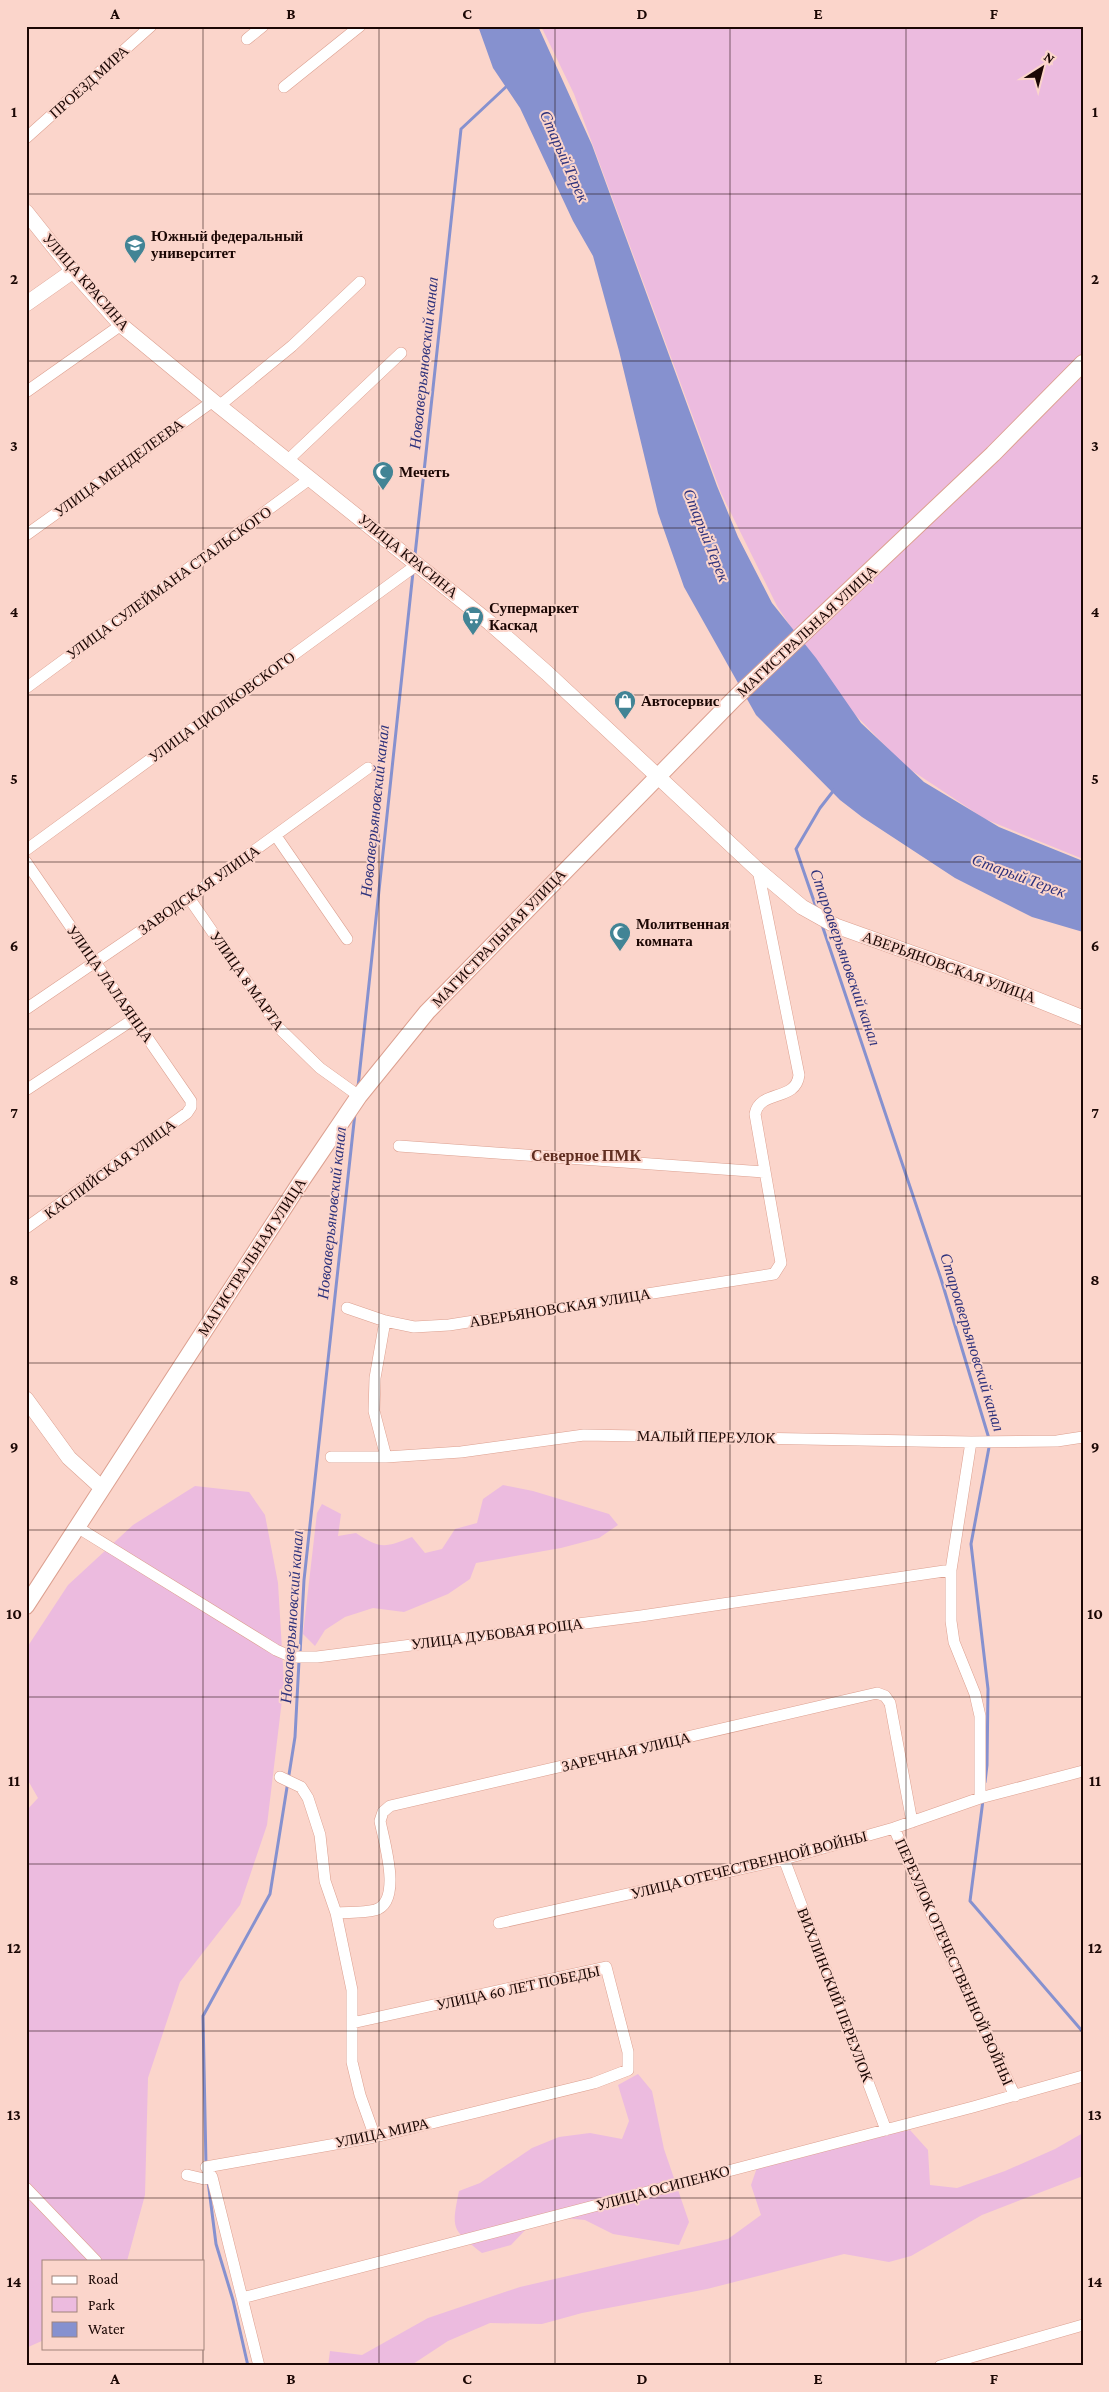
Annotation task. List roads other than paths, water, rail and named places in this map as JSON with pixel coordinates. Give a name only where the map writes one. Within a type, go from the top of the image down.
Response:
[{"type":"main road","name":"МАГИСТРАЛЬНАЯ УЛИЦА","points":[[26,1606],[359,1096],[427,1012],[735,698],[810,630],[986,460],[1083,363]]},
{"type":"street","name":"ПРОЕЗД МИРА","points":[[26,138],[151,26]]},
{"type":"street","points":[[247,39],[263,26]]},
{"type":"street","points":[[284,87],[360,26]]},
{"type":"street","name":"УЛИЦА КРАСИНА","points":[[26,212],[121,325],[216,404],[418,564],[547,673],[659,776]]},
{"type":"street","points":[[26,304],[73,270]]},
{"type":"street","points":[[216,404],[292,346],[360,282]]},
{"type":"street","points":[[26,392],[121,325]]},
{"type":"street","points":[[288,460],[401,353]]},
{"type":"street","name":"УЛИЦА МЕНДЕЛЕЕВА","points":[[26,535],[216,404]]},
{"type":"street","name":"УЛИЦА СУЛЕЙМАНА СТАЛЬСКОГО","points":[[26,688],[311,478]]},
{"type":"street","name":"УЛИЦА ЦИОЛКОВСКОГО","points":[[26,850],[418,564]]},
{"type":"street","name":"ЗАВОДСКАЯ УЛИЦА","points":[[26,1009],[189,898],[368,768]]},
{"type":"street","name":"АВЕРЬЯНОВСКАЯ УЛИЦА","points":[[659,776],[758,870],[802,907],[836,926],[993,982],[1083,1018]]},
{"type":"street","points":[[276,836],[347,939]]},
{"type":"street","name":"УЛИЦА ЛАЛАЯНЦА","points":[[26,862],[191,1101],[191,1107]]},
{"type":"street","points":[[399,1146],[764,1172],[755,1114],[756,1105],[762,1100],[791,1091],[798,1084],[799,1075],[758,870]]},
{"type":"street","name":"УЛИЦА 8 МАРТА","points":[[189,898],[279,1028],[320,1068],[359,1096]]},
{"type":"street","points":[[26,1090],[134,1019]]},
{"type":"street","name":"КАСПИЙСКАЯ УЛИЦА","points":[[26,1228],[187,1113],[191,1107]]},
{"type":"street","name":"АВЕРЬЯНОВСКАЯ УЛИЦА","points":[[347,1308],[385,1322],[414,1327],[449,1325],[774,1274],[781,1263],[764,1172]]},
{"type":"street","points":[[385,1322],[375,1378],[374,1411],[386,1457]]},
{"type":"street","points":[[26,1399],[69,1458],[102,1488]]},
{"type":"street","name":"МАЛЫЙ ПЕРЕУЛОК","points":[[331,1457],[386,1457],[461,1452],[584,1435],[971,1442],[1057,1441],[1083,1437]]},
{"type":"street","points":[[971,1442],[951,1570],[951,1621],[954,1642],[975,1694],[980,1716],[980,1798]]},
{"type":"street","name":"УЛИЦА ДУБОВАЯ РОЩА","points":[[77,1527],[276,1650],[292,1657],[317,1657],[641,1616],[951,1570]]},
{"type":"street","name":"ЗАРЕЧНАЯ УЛИЦА","points":[[336,1913],[376,1910],[384,1905],[390,1896],[390,1882],[380,1822],[383,1812],[390,1806],[877,1694],[885,1696],[890,1703],[912,1822]]},
{"type":"street","name":"УЛИЦА ОТЕЧЕСТВЕННОЙ ВОЙНЫ","points":[[499,1923],[784,1859],[894,1828],[980,1798],[1083,1771]]},
{"type":"street","points":[[280,1777],[302,1787],[308,1798],[320,1835],[325,1881],[336,1913],[352,1990],[352,2062],[360,2095],[375,2137]]},
{"type":"street","name":"ПЕРЕУЛОК ОТЕЧЕСТВЕННОЙ ВОЙНЫ","points":[[894,1828],[941,1936],[1015,2096]]},
{"type":"street","name":"ВИХЛИНСКИЙ ПЕРЕУЛОК","points":[[784,1859],[886,2130]]},
{"type":"street","name":"УЛИЦА 60 ЛЕТ ПОБЕДЫ","points":[[352,2024],[606,1967],[628,2052],[628,2070],[594,2083]]},
{"type":"street","name":"УЛИЦА ОСИПЕНКО","points":[[242,2298],[1015,2096],[1083,2076]]},
{"type":"street","name":"УЛИЦА МИРА","points":[[212,2177],[206,2167],[375,2137],[594,2083]]},
{"type":"street","points":[[187,2176],[204,2179],[212,2177],[259,2366]]},
{"type":"street","points":[[26,2188],[95,2260]]},
{"type":"street","points":[[940,2366],[1083,2325]]},
{"type":"water","name":"Старый Терек","points":[[478,26],[538,26],[592,145],[717,486],[738,537],[772,603],[816,658],[861,723],[924,782],[999,827],[1083,861],[1083,932],[1032,917],[955,878],[862,817],[840,800],[756,715],[684,587],[658,513],[619,351],[593,256],[573,221],[520,108],[493,68]]},
{"type":"waterway","name":"Новоаверьяновский канал","points":[[415,555],[461,129],[508,85]]},
{"type":"waterway","name":"Новоаверьяновский канал","points":[[358,1087],[413,572]]},
{"type":"waterway","name":"Староаверьяновский канал","points":[[817,910],[796,849],[820,808],[834,790]]},
{"type":"waterway","name":"Староаверьяновский канал","points":[[822,925],[941,1279],[990,1442],[971,1544],[988,1689],[985,1782]]},
{"type":"waterway","name":"Новоаверьяновский канал","points":[[300,1654],[304,1580],[355,1113]]},
{"type":"waterway","name":"Новоаверьяновский канал","points":[[206,2165],[203,2016],[270,1894],[295,1737],[299,1661]]},
{"type":"waterway","name":"Староаверьяновский канал","points":[[983,1800],[970,1901],[1083,2032]]},
{"type":"waterway","name":"Новоаверьяновский канал","points":[[208,2181],[216,2244],[233,2300],[248,2366]]},
{"type":"place","name":"Южный федеральный университет","points":[[135,264]]},
{"type":"place","name":"Мечеть","points":[[383,491]]},
{"type":"place","name":"Супермаркет Каскад","points":[[473,636]]},
{"type":"place","name":"Автосервис","points":[[625,720]]},
{"type":"place","name":"Молитвенная комната","points":[[620,952]]},
{"type":"district","name":"Северное ПМК","points":[[586,1155]]}]
